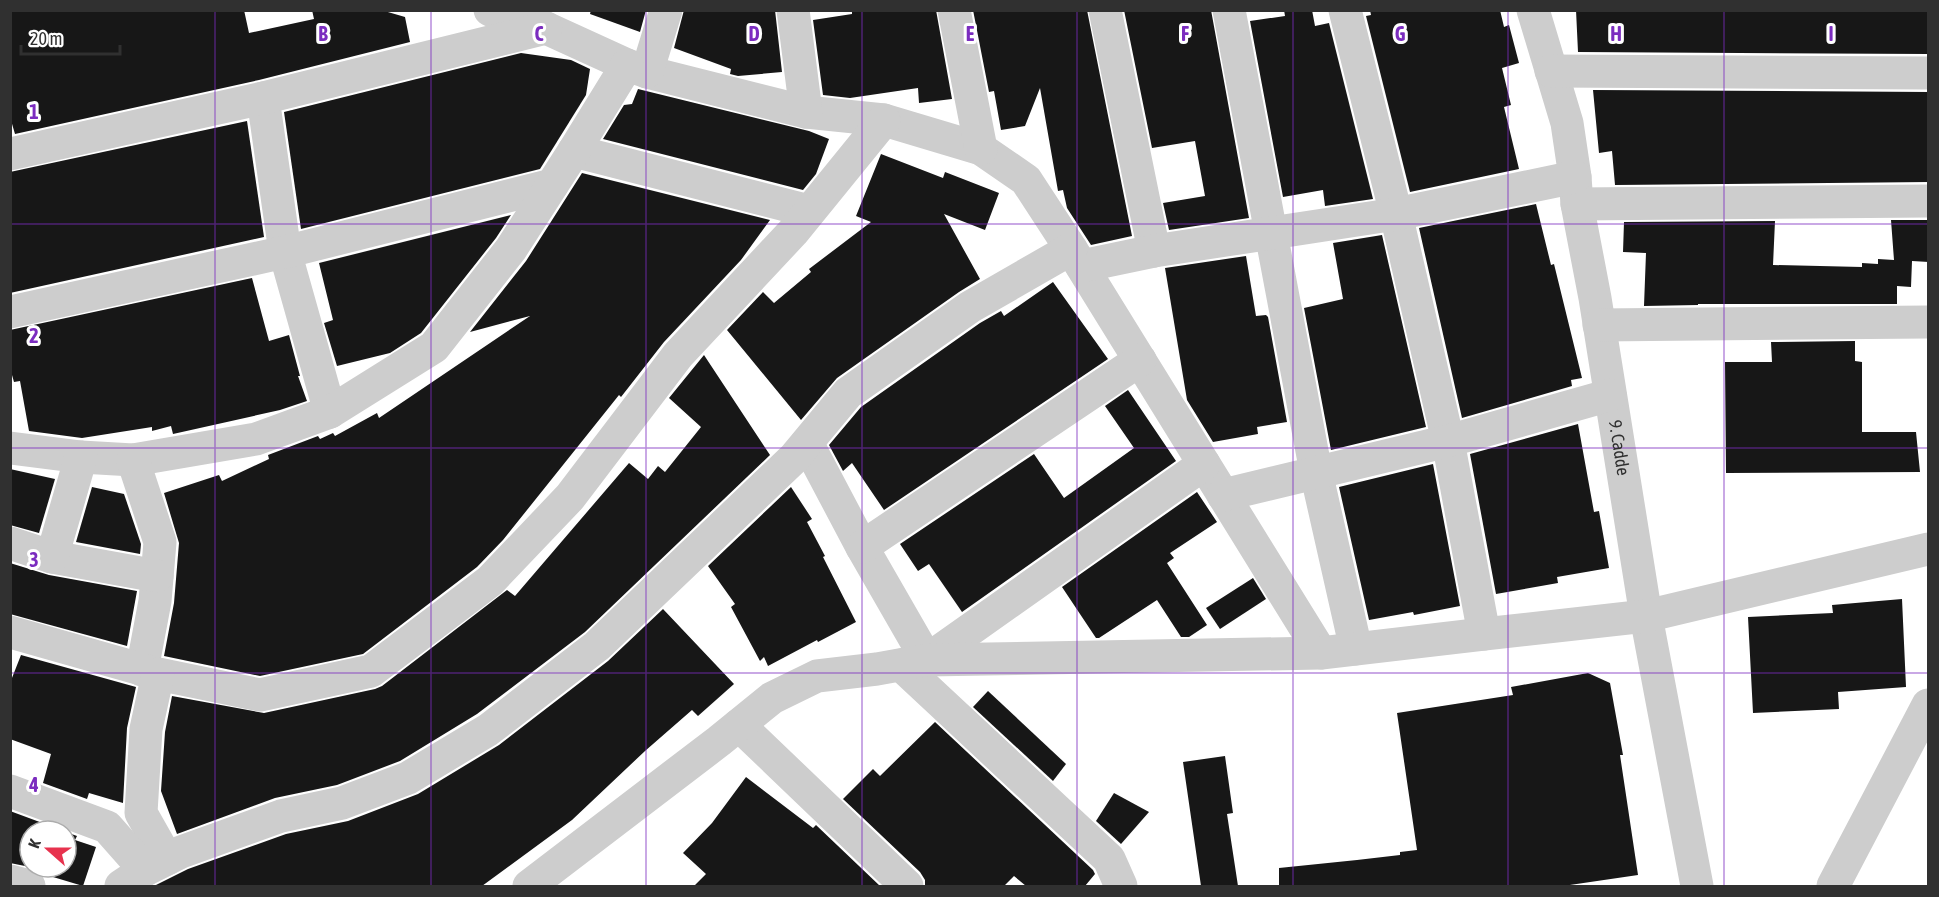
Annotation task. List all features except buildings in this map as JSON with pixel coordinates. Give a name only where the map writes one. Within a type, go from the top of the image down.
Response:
[{"type":"street","points":[[490,10],[546,28],[637,69],[806,112],[884,120],[981,149],[1026,180],[1321,652]]},
{"type":"street","points":[[10,448],[81,457],[133,460],[256,439],[330,412],[434,347],[511,249],[574,151],[637,69],[666,10]]},
{"type":"street","points":[[793,10],[806,112]]},
{"type":"street","points":[[954,10],[981,149]]},
{"type":"street","points":[[1105,10],[1154,251]]},
{"type":"street","points":[[1229,10],[1316,472],[1356,648]]},
{"type":"street","points":[[1346,10],[1449,441],[1484,634]]},
{"type":"street","name":"9. Cadde","points":[[1533,10],[1567,123],[1576,191],[1646,616],[1696,886]]},
{"type":"street","points":[[10,154],[263,98],[546,28]]},
{"type":"street","points":[[1551,71],[1929,73]]},
{"type":"street","points":[[263,98],[285,252],[330,412]]},
{"type":"street","points":[[10,632],[150,672],[260,695],[371,671],[490,581],[570,496],[678,355],[793,232],[884,120]]},
{"type":"street","points":[[574,151],[809,211]]},
{"type":"street","points":[[10,312],[285,252],[552,184]]},
{"type":"street","points":[[144,872],[181,852],[281,816],[342,803],[408,778],[488,730],[597,646],[794,458],[848,393],[970,307],[1076,258],[1154,251],[1269,232],[1576,191],[1929,201]]},
{"type":"street","points":[[1599,325],[1929,322]]},
{"type":"street","points":[[862,547],[1140,360]]},
{"type":"street","points":[[1223,495],[1449,441],[1610,395]]},
{"type":"street","points":[[807,443],[862,547],[914,663],[1109,859],[1121,886]]},
{"type":"street","points":[[52,557],[81,457]]},
{"type":"street","points":[[133,460],[160,542],[141,813],[144,872]]},
{"type":"street","points":[[914,663],[1204,464]]},
{"type":"street","points":[[10,543],[52,557],[157,576]]},
{"type":"street","points":[[529,886],[772,698],[817,676],[914,663],[1321,652],[1646,616],[1929,549]]},
{"type":"street","points":[[1833,886],[1929,705]]},
{"type":"street","points":[[739,725],[907,886]]},
{"type":"street","points":[[10,791],[107,827],[144,872]]},
{"type":"street","points":[[10,881],[29,886]]}]
